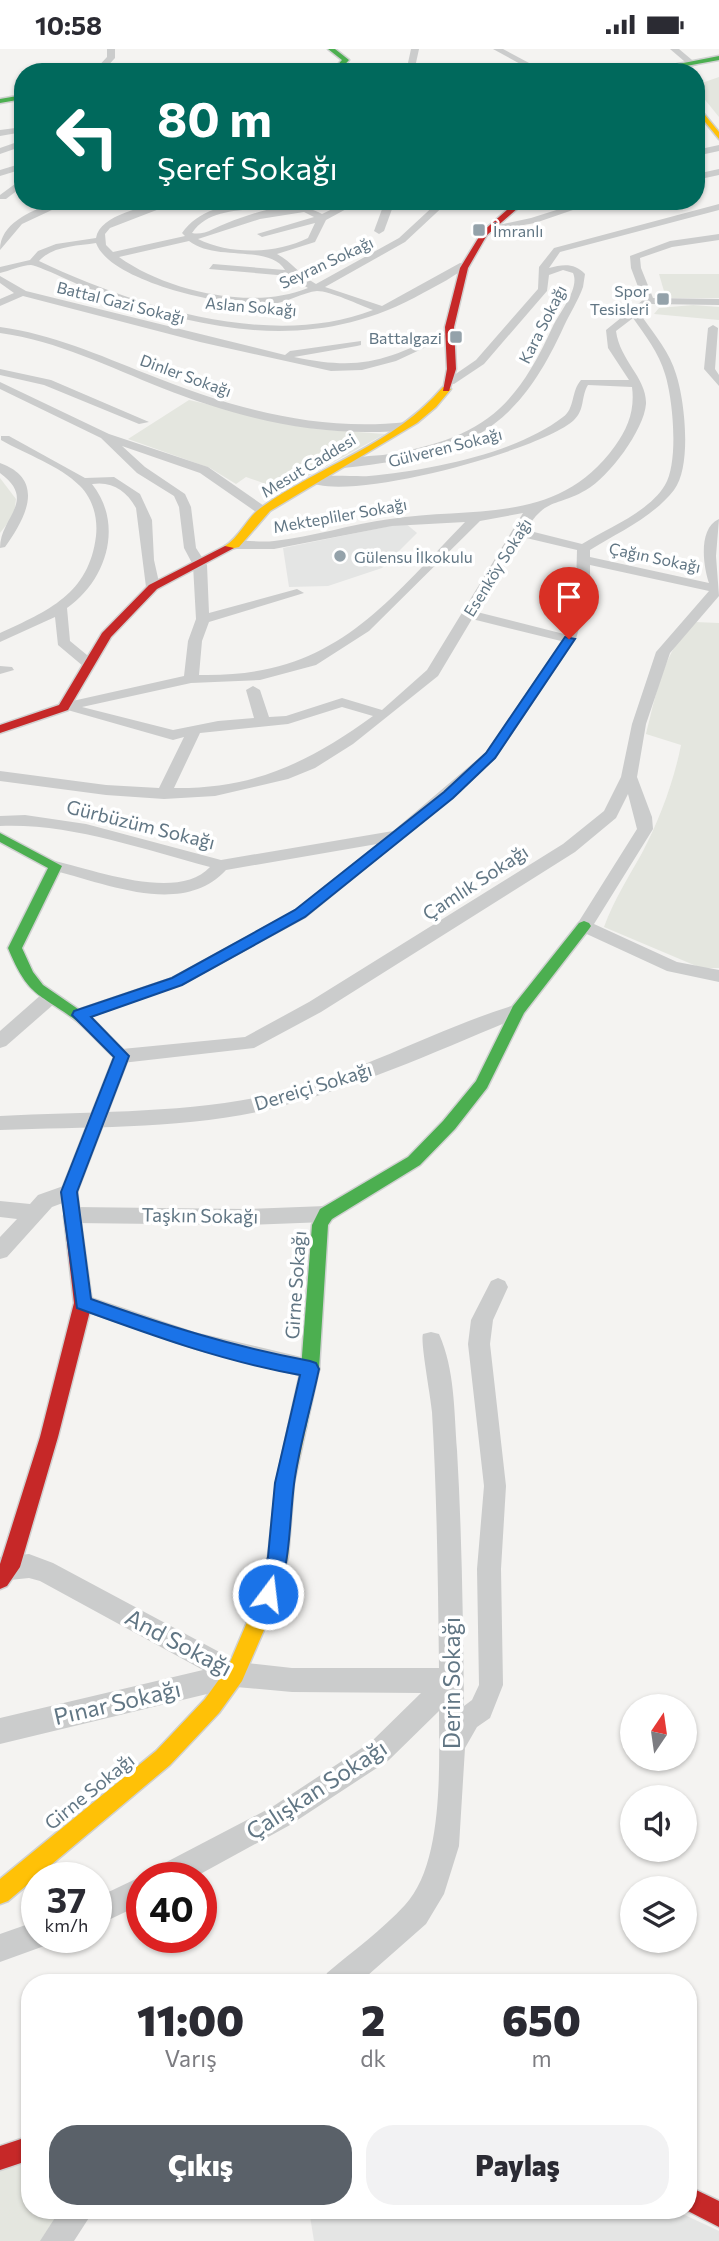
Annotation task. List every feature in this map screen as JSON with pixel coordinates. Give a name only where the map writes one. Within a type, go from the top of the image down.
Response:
[{"type":"street","points":[[331,49],[343,55],[346,60],[343,63]]},
{"type":"street","points":[[497,49],[524,63]]},
{"type":"street","points":[[674,49],[692,63]]},
{"type":"street","points":[[700,63],[719,60]]},
{"type":"street","points":[[450,382],[480,362],[499,342],[543,289],[547,260],[562,248],[719,207]]},
{"type":"street","points":[[0,247],[19,222],[45,210]]},
{"type":"street","points":[[99,240],[102,231],[111,223],[149,210]]},
{"type":"street","points":[[236,210],[204,216],[190,226],[187,233],[189,238],[194,243],[216,248],[270,254],[298,249],[312,240],[322,218]]},
{"type":"street","points":[[99,240],[109,256],[292,210]]},
{"type":"street","points":[[310,210],[322,218]]},
{"type":"street","points":[[262,234],[322,218],[338,210]]},
{"type":"street","points":[[379,232],[387,210]]},
{"type":"street","name":"Seyran Sokağı","points":[[109,256],[165,283],[224,297],[273,302],[295,297],[388,250],[416,230],[436,210]]},
{"type":"street","points":[[450,382],[453,353],[449,334],[463,265],[489,228],[511,210]]},
{"type":"street","points":[[489,228],[532,221],[567,210]]},
{"type":"street","points":[[79,1015],[177,981],[300,914],[448,795],[491,755],[569,639],[583,588],[584,554],[648,507],[673,483],[678,446],[674,389],[666,365],[638,318],[648,301],[647,291],[634,268],[635,256],[670,244],[719,237]]},
{"type":"street","points":[[0,270],[33,262],[50,249],[99,240]]},
{"type":"street","points":[[270,254],[286,263],[290,273]]},
{"type":"street","name":"Aslan Sokağı","points":[[33,262],[91,287],[142,304],[215,321],[273,326],[327,326],[384,310],[463,265]]},
{"type":"street","points":[[213,267],[290,273],[314,288],[384,310]]},
{"type":"street","name":"Kara Sokağı","points":[[343,464],[383,458],[457,439],[490,423],[501,414],[539,367],[563,315],[578,291],[580,274],[575,270],[561,268],[544,273]]},
{"type":"street","name":"Battal Gazi Sokağı","points":[[0,279],[22,293],[316,366],[349,368],[394,357],[449,334]]},
{"type":"street","points":[[0,303],[22,293]]},
{"type":"street","points":[[637,384],[613,348],[610,333],[648,301],[719,302]]},
{"type":"street","points":[[713,328],[709,369],[719,383]]},
{"type":"street","name":"Dinler Sokağı","points":[[0,330],[33,335],[73,348],[194,398],[258,414],[341,429],[382,429],[407,425]]},
{"type":"street","name":"Battal Gazi Sokağı","points":[[278,356],[356,343]]},
{"type":"street","points":[[0,372],[47,381],[143,422]]},
{"type":"street","name":"Mesut Caddesi","points":[[64,707],[106,635],[153,587],[236,545],[263,511],[407,425],[441,397],[450,382]]},
{"type":"street","name":"Gülveren Sokağı","points":[[312,480],[358,482],[480,457],[520,444],[570,419],[577,410],[579,387],[585,382],[637,384]]},
{"type":"street","name":"Esenköy Sokağı","points":[[0,776],[164,794],[232,790],[285,776],[336,749],[384,715],[433,673],[533,508],[578,491],[611,460],[636,420],[640,404],[637,384]]},
{"type":"street","points":[[0,385],[105,436],[204,470],[263,511]]},
{"type":"street","points":[[105,436],[141,470],[179,494],[189,526],[190,548],[200,565],[203,619],[195,641],[191,679]]},
{"type":"street","points":[[0,638],[61,609],[95,575],[103,549],[103,511],[83,482],[2,441]]},
{"type":"street","points":[[0,467],[19,484],[24,501],[19,518],[0,544]]},
{"type":"street","points":[[83,482],[107,479],[137,495],[147,516],[147,572],[153,587]]},
{"type":"street","name":"Mektepliler Sokağı","points":[[236,545],[274,545],[411,520],[476,518],[533,508]]},
{"type":"street","points":[[0,729],[64,707],[191,679],[250,677],[324,656],[381,611],[476,518]]},
{"type":"street","points":[[718,589],[710,566],[710,543],[719,523]]},
{"type":"street","name":"Çağın Sokağı","points":[[519,532],[584,554],[718,589]]},
{"type":"street","name":"Çamlık Sokağı","points":[[122,1056],[248,1043],[315,1007],[569,849],[606,819],[629,777],[639,724],[663,652],[718,589]]},
{"type":"street","points":[[203,619],[297,593]]},
{"type":"street","points":[[61,609],[64,642],[88,663]]},
{"type":"street","points":[[468,614],[569,639]]},
{"type":"street","points":[[253,689],[263,722]]},
{"type":"street","points":[[64,707],[167,734],[218,725],[288,720],[342,702],[384,715]]},
{"type":"street","points":[[164,794],[194,731]]},
{"type":"street","points":[[629,777],[644,817],[645,829],[584,926],[673,967],[719,976]]},
{"type":"street","name":"Gürbüzüm Sokağı","points":[[0,821],[25,820],[86,829],[220,865],[395,835]]},
{"type":"street","points":[[0,837],[55,866],[160,889],[207,880],[220,865]]},
{"type":"street","points":[[3,1572],[49,1437],[83,1303],[69,1192],[122,1056],[79,1015],[48,999],[27,978],[8,946],[55,866]]},
{"type":"street","name":"Girne Sokağı","points":[[0,1893],[163,1758],[212,1706],[235,1674],[273,1579],[285,1483],[310,1369],[316,1314],[317,1233],[326,1215],[414,1161],[449,1125],[482,1084],[518,1010],[584,926]]},
{"type":"street","points":[[0,1041],[48,999]]},
{"type":"street","name":"Dereiçi Sokağı","points":[[0,1123],[217,1111],[270,1102],[379,1067],[518,1010]]},
{"type":"street","points":[[0,1251],[45,1201],[69,1192]]},
{"type":"street","points":[[0,1209],[33,1212]]},
{"type":"street","name":"Taşkın Sokağı","points":[[74,1215],[326,1215]]},
{"type":"street","points":[[452,1744],[468,1718],[481,1709],[491,1685],[488,1569],[495,1486],[480,1344],[482,1320],[498,1287]]},
{"type":"street","points":[[83,1303],[186,1340],[248,1357],[310,1369]]},
{"type":"street","name":"Derin Sokağı","points":[[347,1974],[416,1914],[434,1884],[446,1846],[452,1744],[449,1509],[442,1392],[431,1341]]},
{"type":"street","name":"And Sokağı","points":[[3,1572],[29,1566],[46,1571],[235,1674],[292,1680],[452,1681]]},
{"type":"street","name":"Pınar Sokağı","points":[[0,1731],[235,1674]]},
{"type":"street","name":"Çalışkan Sokağı","points":[[195,1862],[281,1816],[380,1751],[452,1681]]},
{"type":"street","points":[[0,1948],[21,1941]]},
{"type":"street","points":[[0,2158],[21,2151]]},
{"type":"street","points":[[697,2203],[719,2214]]},
{"type":"street","points":[[55,2241],[72,2219]]},
{"type":"shaded area","points":[[719,77],[719,117],[705,100],[705,82]]},
{"type":"shaded area","points":[[659,274],[719,274],[719,298],[666,298]]},
{"type":"shaded area","points":[[693,305],[719,307],[719,320],[654,314],[659,308]]},
{"type":"shaded area","points":[[189,400],[316,429],[385,434],[283,490],[246,477],[236,484],[210,468],[128,439]]},
{"type":"shaded area","points":[[0,478],[16,499],[14,515],[0,533]]},
{"type":"shaded area","name":"Gülensu İlkokulu","points":[[405,523],[417,533],[382,568],[328,586],[289,587],[283,548]]},
{"type":"shaded area","points":[[695,622],[719,623],[719,968],[701,968],[604,927],[654,828],[674,773],[681,745],[646,734],[657,689],[668,659],[684,633]]},
{"type":"shaded area","points":[[21,2158],[21,2219],[58,2219],[42,2241],[0,2241],[0,2166]]},
{"type":"shaded area","points":[[310,2219],[693,2219],[719,2231],[719,2241],[314,2241]]},
{"type":"traffic: fast","points":[[331,49],[346,60],[343,63]]},
{"type":"traffic: fast","points":[[691,63],[719,58]]},
{"type":"traffic: fast","points":[[0,101],[14,99]]},
{"type":"traffic: fast","points":[[0,837],[55,866],[15,948],[32,983],[83,1018],[122,1056],[69,1192],[72,1216]]},
{"type":"traffic: fast","points":[[297,1428],[310,1369],[320,1225],[326,1214],[414,1161],[449,1125],[482,1084],[518,1010],[584,926]]},
{"type":"traffic: slow","points":[[705,118],[719,137]]},
{"type":"traffic: slow","points":[[229,548],[240,540],[266,509],[390,437],[433,405],[446,389]]},
{"type":"traffic: slow","points":[[0,1893],[163,1758],[212,1706],[235,1674],[263,1609],[278,1557],[285,1483],[297,1428]]},
{"type":"traffic: jam","points":[[446,389],[452,369],[450,327],[464,268],[476,244],[511,210]]},
{"type":"traffic: jam","points":[[0,729],[64,707],[106,635],[153,587],[229,548]]},
{"type":"traffic: jam","points":[[0,1579],[10,1567],[49,1437],[83,1303],[72,1216]]},
{"type":"traffic: jam","points":[[0,2158],[21,2151]]},
{"type":"traffic: jam","points":[[697,2203],[719,2214]]},
{"type":"place","name":"İmranlı","points":[[479,230]]},
{"type":"place","name":"Spor Tesisleri","points":[[663,299]]},
{"type":"place","name":"Battalgazi","points":[[456,337]]},
{"type":"place","name":"Gülensu İlkokulu","points":[[340,556]]},
{"type":"route","points":[[268,1594],[278,1557],[285,1483],[310,1369],[248,1357],[186,1340],[83,1303],[69,1192],[122,1056],[79,1015],[177,981],[300,914],[448,795],[491,755],[569,639]]}]
